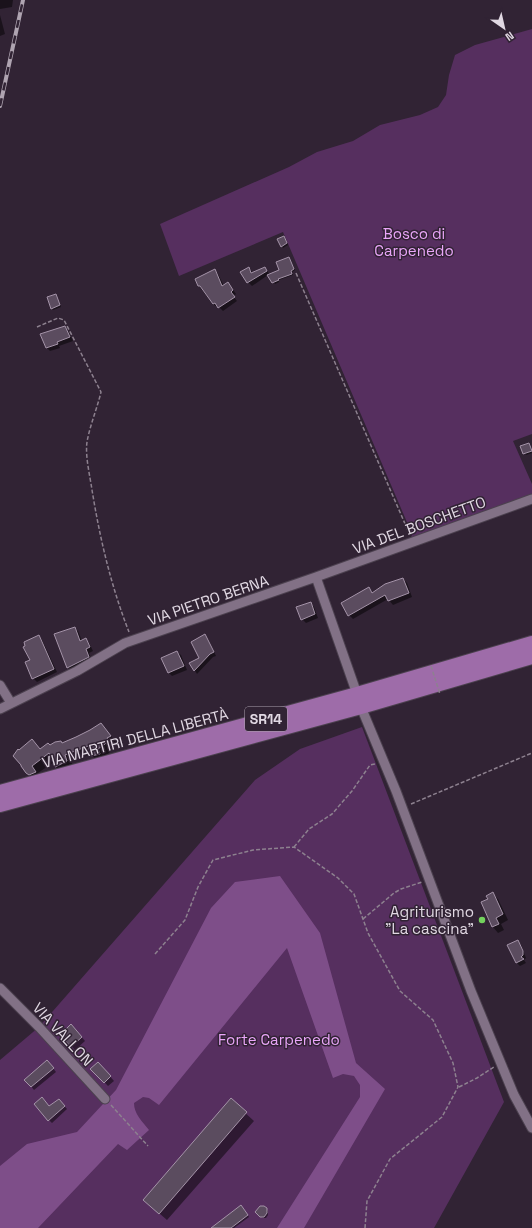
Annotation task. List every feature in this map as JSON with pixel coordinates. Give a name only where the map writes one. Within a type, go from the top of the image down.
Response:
[{"type":"main road","name":"VIA MARTIRI DELLA LIBERTÀ","points":[[0,805],[359,700],[532,643]]},
{"type":"main road","name":"VIA MARTIRI DELLA LIBERTÀ","points":[[0,792],[532,657]]},
{"type":"street","name":"VIA DEL BOSCHETTO","points":[[316,577],[532,498]]},
{"type":"street","name":"VIA PIETRO BERNA","points":[[0,709],[77,671],[133,641],[316,577]]},
{"type":"street","points":[[316,577],[359,700],[402,808],[471,992],[514,1095],[532,1128]]},
{"type":"street","points":[[0,685],[11,703]]},
{"type":"street","name":"VIA VALLON","points":[[0,988],[39,1027],[105,1099]]},
{"type":"path","points":[[296,272],[409,531],[409,543]]},
{"type":"path","points":[[37,327],[58,318],[64,320],[101,392],[87,443],[89,473],[96,518],[106,562],[122,613],[133,641]]},
{"type":"path","points":[[431,666],[440,694]]},
{"type":"path","points":[[402,808],[532,753]]},
{"type":"path","points":[[294,847],[309,829],[332,814],[352,791],[370,765],[384,762]]},
{"type":"path","points":[[155,954],[185,920],[198,887],[213,860],[253,850],[294,847],[338,878],[354,894],[368,933],[400,991],[433,1020],[453,1063],[458,1087]]},
{"type":"path","points":[[363,920],[400,889],[429,880]]},
{"type":"path","points":[[365,1228],[367,1201],[390,1159],[442,1117],[458,1087],[477,1078],[500,1063]]},
{"type":"path","points":[[105,1099],[148,1146]]},
{"type":"green space","name":"Bosco di Carpenedo","points":[[532,29],[532,434],[513,441],[532,484],[532,495],[411,539],[412,534],[283,232],[179,276],[160,224],[289,167],[317,152],[353,141],[380,125],[420,115],[438,107],[446,95],[449,75],[455,55],[475,45]]},
{"type":"green space","name":"Forte Carpenedo","points":[[362,727],[504,1102],[434,1228],[0,1228],[0,1060],[39,1027],[255,780],[300,749]]},
{"type":"shaded area","points":[[280,876],[320,933],[356,1063],[385,1089],[304,1228],[277,1228],[360,1097],[360,1085],[354,1076],[343,1074],[333,1078],[287,948],[159,1105],[149,1098],[143,1097],[134,1103],[137,1114],[149,1130],[127,1150],[118,1144],[38,1228],[0,1228],[0,1166],[27,1144],[77,1132],[116,1090],[211,908],[235,882]]},
{"type":"building","points":[[284,236],[287,243],[281,247],[277,239]]},
{"type":"building","points":[[289,257],[294,269],[291,271],[292,274],[272,283],[267,275],[279,270],[276,262]]},
{"type":"building","points":[[249,267],[251,273],[265,267],[267,271],[247,283],[240,272]]},
{"type":"building","points":[[215,269],[222,286],[228,282],[233,290],[231,292],[235,297],[218,308],[215,303],[213,304],[200,286],[198,286],[195,279]]},
{"type":"building","points":[[56,294],[60,305],[51,309],[47,297]]},
{"type":"building","points":[[65,326],[70,337],[57,342],[58,344],[46,348],[40,334]]},
{"type":"building","points":[[529,443],[532,451],[523,454],[520,446]]},
{"type":"building","points":[[403,578],[409,593],[388,601],[385,595],[348,616],[341,603],[369,587],[372,593],[385,584]]},
{"type":"building","points":[[311,602],[315,614],[301,620],[296,607]]},
{"type":"building","points":[[75,627],[80,641],[86,638],[90,647],[86,649],[89,657],[67,668],[54,634]]},
{"type":"building","points":[[205,634],[214,652],[210,654],[194,671],[189,663],[199,658],[191,642]]},
{"type":"building","points":[[39,635],[54,669],[32,679],[25,662],[30,660],[23,647],[25,646],[24,642]]},
{"type":"building","points":[[177,651],[184,666],[168,673],[161,658]]},
{"type":"building","points":[[101,723],[111,736],[107,738],[109,741],[98,749],[100,754],[91,756],[88,746],[65,755],[67,761],[55,767],[49,753],[32,766],[36,772],[29,775],[13,756],[18,749],[19,750],[32,739],[40,749],[48,743],[50,745],[61,741],[62,743],[90,730]]},
{"type":"building","points":[[493,892],[503,914],[496,918],[499,924],[492,927],[481,902],[488,899],[486,896]]},
{"type":"building","points":[[518,940],[523,951],[523,955],[521,957],[524,959],[516,963],[507,945]]},
{"type":"building","points":[[71,1024],[82,1037],[71,1047],[60,1035]]},
{"type":"building","points":[[47,1060],[54,1068],[31,1087],[24,1080]]},
{"type":"building","points":[[98,1062],[111,1076],[104,1083],[90,1069]]},
{"type":"building","points":[[42,1097],[49,1106],[59,1099],[65,1106],[48,1121],[34,1104]]},
{"type":"building","points":[[231,1098],[247,1112],[159,1214],[143,1200]]},
{"type":"building","points":[[241,1205],[248,1215],[231,1228],[211,1228]]},
{"type":"building","points":[[260,1206],[267,1208],[267,1213],[264,1217],[260,1217],[255,1212]]},
{"type":"railway","points":[[0,106],[23,0]]},
{"type":"place","name":"Agriturismo \"La cascina\"","points":[[482,920]]}]
